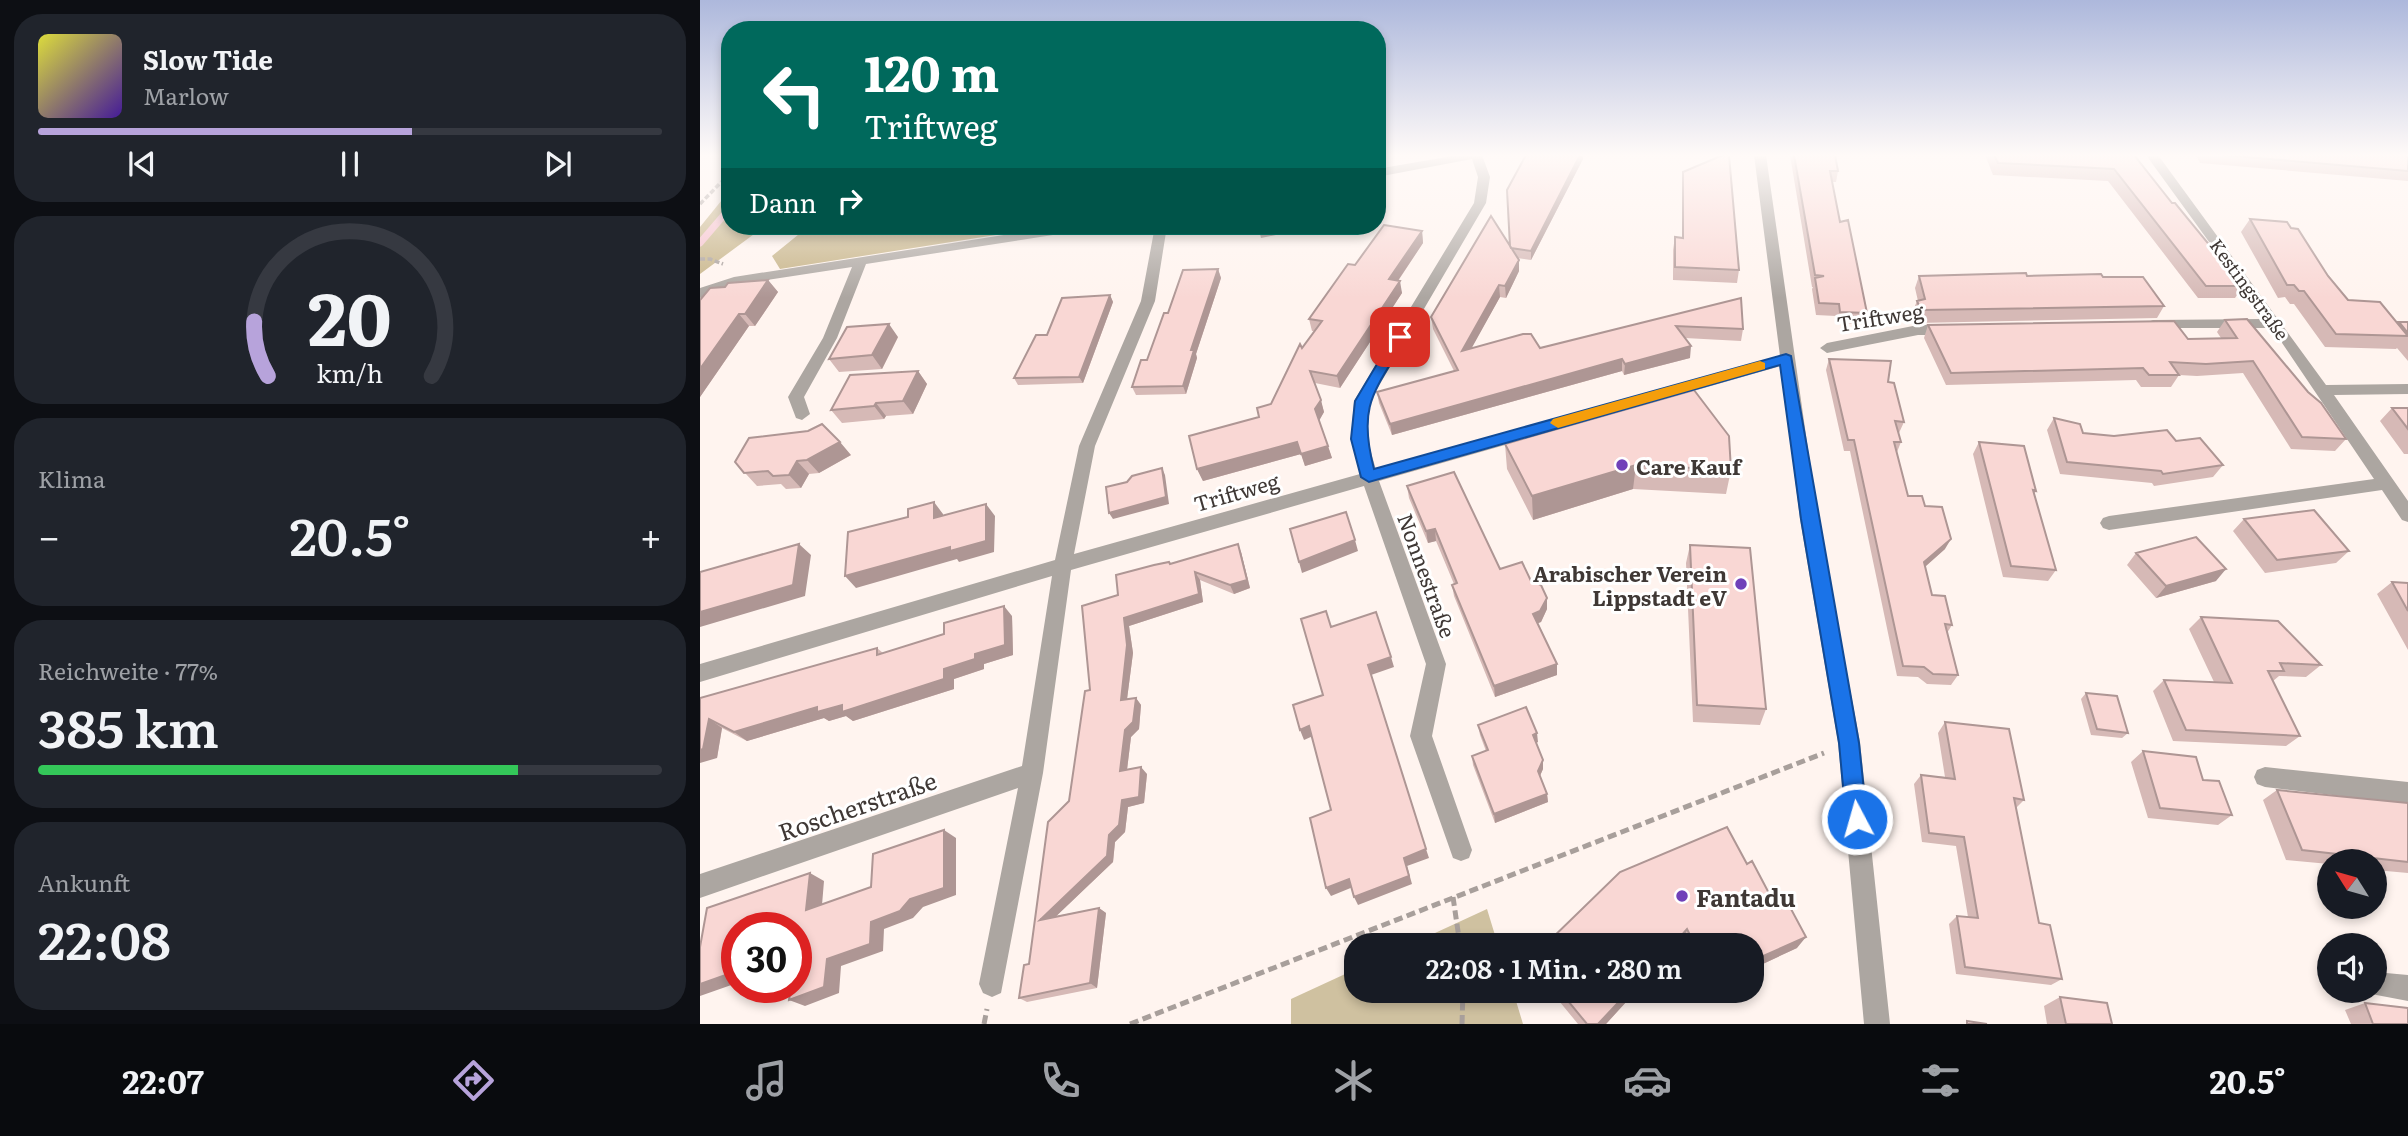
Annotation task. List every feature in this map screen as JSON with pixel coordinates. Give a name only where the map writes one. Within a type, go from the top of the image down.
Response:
[{"type":"street","name":"Nonnestraße","points":[[1461,850],[1421,736],[1436,664],[1369,477],[1359,439],[1362,401],[1480,203]]},
{"type":"street","points":[[1766,203],[1810,519],[1849,743],[1877,1024]]},
{"type":"street","name":"Kestingstraße","points":[[2187,203],[2276,323],[2408,515]]},
{"type":"street","points":[[700,294],[711,287],[734,281],[1027,235]]},
{"type":"street","points":[[992,984],[1032,774],[1063,565],[1087,446],[1148,301],[1159,235]]},
{"type":"street","points":[[802,414],[796,397],[830,338],[861,261]]},
{"type":"street","points":[[2138,326],[2276,323]]},
{"type":"street","name":"Triftweg","points":[[1827,348],[1918,330],[1960,329]]},
{"type":"street","name":"Triftweg","points":[[700,673],[1063,565],[1786,359]]},
{"type":"street","points":[[2323,390],[2408,389]]},
{"type":"street","points":[[2109,523],[2387,483]]},
{"type":"street","name":"Roscherstraße","points":[[700,886],[1032,774]]},
{"type":"street","points":[[2265,777],[2408,793]]},
{"type":"street","points":[[2387,986],[2408,988]]},
{"type":"path","points":[[700,259],[710,259]]},
{"type":"path","points":[[1130,1024],[1849,743]]},
{"type":"path","points":[[1453,897],[1458,933]]},
{"type":"path","points":[[1462,1024],[1463,1003]]},
{"type":"shaded area","points":[[721,203],[721,235],[753,235],[700,274],[700,227]]},
{"type":"shaded area","points":[[798,235],[996,235],[780,269],[772,256]]},
{"type":"shaded area","points":[[1487,909],[1494,933],[1435,933]]},
{"type":"shaded area","points":[[1344,975],[1344,1003],[1517,1003],[1523,1024],[1291,1024],[1291,999]]},
{"type":"building","points":[[1508,203],[1556,203],[1531,251],[1510,246]]},
{"type":"building","points":[[1683,203],[1733,203],[1739,270],[1675,267],[1675,237],[1683,238]]},
{"type":"building","points":[[1802,203],[1836,203],[1840,222],[1848,220],[1867,313],[1840,312],[1839,304],[1819,303],[1815,278],[1824,276],[1815,275]]},
{"type":"building","points":[[2141,203],[2175,203],[2243,286],[2206,286]]},
{"type":"building","points":[[1491,216],[1519,260],[1505,286],[1499,285],[1462,351],[1523,334],[1531,334],[1540,348],[1741,298],[1743,329],[1676,326],[1691,346],[1625,364],[1622,359],[1390,424],[1377,392],[1458,370],[1431,317]]},
{"type":"building","points":[[2250,219],[2287,222],[2291,228],[2298,229],[2328,276],[2348,300],[2380,302],[2408,336],[2336,334],[2304,291],[2299,291],[2294,285],[2287,285]]},
{"type":"building","points":[[1386,225],[1422,231],[1389,279],[1400,281],[1337,376],[1310,371],[1321,400],[1315,409],[1328,446],[1301,454],[1297,442],[1197,469],[1189,436],[1259,417],[1257,408],[1271,404],[1300,344],[1302,348],[1322,321],[1309,319],[1348,264],[1355,265],[1377,235],[1386,235]]},
{"type":"building","points":[[1218,269],[1191,350],[1194,350],[1183,386],[1132,387],[1141,360],[1147,360],[1164,313],[1168,313],[1183,270]]},
{"type":"building","points":[[2026,273],[2027,276],[2101,274],[2103,277],[2143,277],[2164,306],[1921,310],[1917,301],[1925,299],[1919,276]]},
{"type":"building","points":[[768,280],[745,314],[739,314],[700,369],[700,300],[710,288],[725,287],[728,283]]},
{"type":"building","points":[[1110,295],[1079,377],[1014,378],[1036,335],[1047,335],[1062,298]]},
{"type":"building","points":[[2247,319],[2308,392],[2321,403],[2346,439],[2302,437],[2253,361],[2206,364],[2170,362],[2179,375],[2149,375],[2143,368],[1951,373],[1928,325],[2174,321],[2188,339],[2237,338],[2225,320]]},
{"type":"building","points":[[2399,322],[2408,322],[2408,333]]},
{"type":"building","points":[[889,324],[872,355],[829,359],[847,327]]},
{"type":"building","points":[[1829,359],[1891,361],[1888,382],[1894,383],[1904,422],[1895,421],[1901,442],[1894,442],[1908,496],[1922,496],[1925,506],[1942,507],[1951,539],[1924,562],[1932,595],[1945,596],[1952,625],[1945,624],[1958,675],[1933,674],[1924,667],[1903,666],[1854,440],[1848,440]]},
{"type":"building","points":[[918,371],[903,401],[831,410],[850,375]]},
{"type":"building","points":[[1694,390],[1729,436],[1731,470],[1636,465],[1532,496],[1505,444]]},
{"type":"building","points":[[2392,408],[2408,408],[2408,429]]},
{"type":"building","points":[[2054,418],[2080,424],[2083,433],[2114,436],[2167,430],[2176,441],[2200,438],[2223,465],[2163,474],[2161,471],[2067,462]]},
{"type":"building","points":[[822,424],[840,442],[807,460],[797,461],[789,475],[773,476],[768,471],[744,473],[735,462],[749,438],[808,431]]},
{"type":"building","points":[[1979,442],[2024,446],[2036,491],[2033,490],[2056,570],[2011,566]]},
{"type":"building","points":[[1162,468],[1166,497],[1109,513],[1106,487]]},
{"type":"building","points":[[1454,472],[1500,569],[1522,562],[1531,581],[1541,585],[1547,598],[1540,611],[1533,614],[1557,664],[1494,686],[1452,585],[1457,583],[1435,529],[1426,531],[1407,486]]},
{"type":"building","points":[[934,502],[934,518],[986,504],[986,541],[950,551],[950,547],[845,576],[848,532],[908,517],[908,509]]},
{"type":"building","points":[[2314,510],[2349,551],[2277,560],[2244,519]]},
{"type":"building","points":[[1346,512],[1355,540],[1299,562],[1290,529]]},
{"type":"building","points":[[2196,537],[2226,569],[2166,586],[2136,553]]},
{"type":"building","points":[[799,544],[793,585],[700,612],[700,572]]},
{"type":"building","points":[[1238,544],[1247,580],[1230,585],[1195,572],[1199,594],[1124,618],[1127,645],[1121,700],[1136,698],[1133,722],[1125,730],[1120,771],[1141,767],[1139,797],[1122,800],[1119,825],[1109,835],[1107,856],[1040,920],[1099,908],[1090,983],[1019,998],[1024,965],[1029,964],[1048,822],[1069,801],[1085,691],[1090,690],[1082,606],[1118,595],[1116,575],[1154,565],[1170,564]]},
{"type":"building","points":[[1690,545],[1750,548],[1766,709],[1697,705]]},
{"type":"building","points":[[2392,582],[2408,583],[2408,611]]},
{"type":"building","points":[[1004,606],[1005,645],[975,654],[975,659],[944,669],[944,679],[842,712],[842,705],[817,712],[817,707],[734,732],[709,719],[703,749],[700,750],[700,698],[877,648],[877,655],[944,634],[944,623]]},
{"type":"building","points":[[1326,611],[1331,627],[1376,612],[1391,657],[1368,665],[1426,849],[1404,858],[1409,876],[1354,897],[1349,879],[1326,888],[1310,818],[1331,810],[1309,726],[1300,730],[1293,705],[1323,695],[1301,619]]},
{"type":"building","points":[[2201,617],[2278,621],[2321,665],[2280,663],[2284,671],[2268,671],[2300,736],[2186,730],[2164,680],[2232,683]]},
{"type":"building","points":[[2086,693],[2117,696],[2128,733],[2097,729]]},
{"type":"building","points":[[1526,707],[1537,733],[1533,735],[1543,760],[1538,771],[1547,794],[1494,814],[1472,756],[1488,750],[1478,725]]},
{"type":"building","points":[[1945,722],[2009,729],[2024,800],[2014,798],[2039,923],[2050,925],[2062,979],[1965,967],[1957,916],[1978,918],[1964,837],[1929,833],[1921,775],[1955,779]]},
{"type":"building","points":[[2143,751],[2196,757],[2203,780],[2219,781],[2232,815],[2160,808]]},
{"type":"building","points":[[2277,790],[2408,803],[2408,862],[2387,860],[2387,849],[2302,850]]},
{"type":"building","name":"Fantadu","points":[[1727,827],[1747,864],[1752,861],[1772,899],[1783,894],[1806,937],[1764,956],[1764,933],[1689,933],[1687,929],[1684,933],[1557,933],[1620,872]]},
{"type":"building","points":[[944,830],[944,888],[910,899],[900,911],[871,922],[870,944],[827,959],[824,987],[812,991],[812,912],[721,912],[721,977],[700,984],[700,947],[707,908],[810,873],[806,910],[871,887],[873,854]]},
{"type":"building","points":[[2060,997],[2107,1003],[2112,1024],[2066,1024]]},
{"type":"building","points":[[1570,1003],[1618,1003],[1598,1024],[1587,1024]]},
{"type":"building","points":[[2365,1003],[2408,1008],[2408,1024],[2373,1024]]},
{"type":"waterway","points":[[700,243],[721,218]]},
{"type":"slow traffic","points":[[1558,423],[1760,366]]},
{"type":"place","name":"Care Kauf","points":[[1622,465]]},
{"type":"place","name":"Arabischer Verein Lippstadt eV","points":[[1741,584]]},
{"type":"place","name":"Fantadu","points":[[1682,896]]},
{"type":"route","points":[[1400,337],[1362,401],[1359,439],[1369,477],[1786,359],[1810,519],[1849,743],[1857,819]]}]
